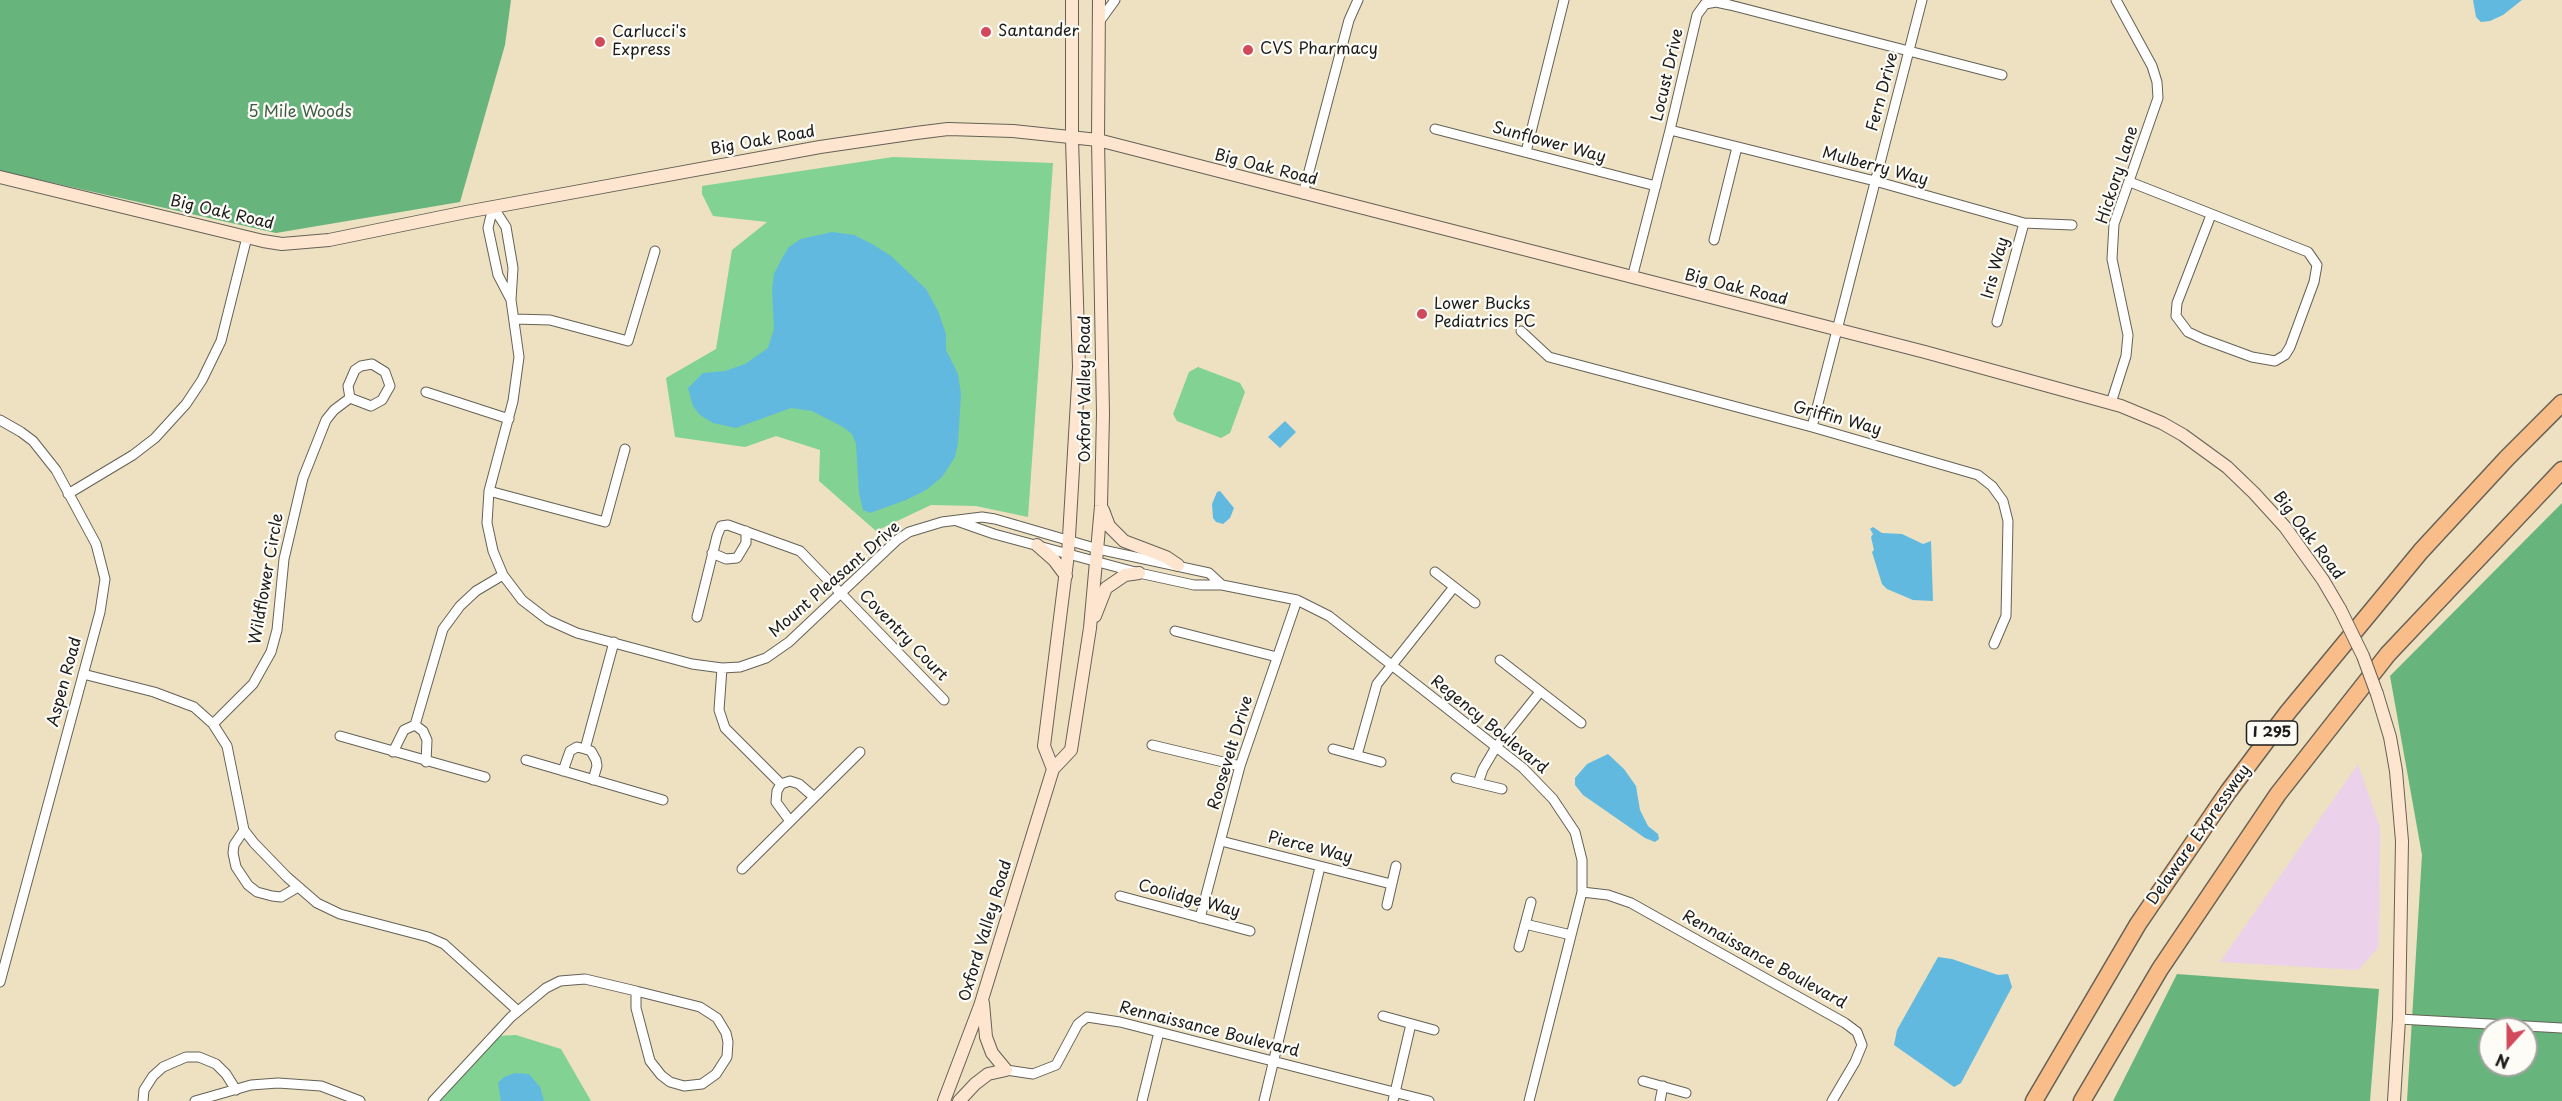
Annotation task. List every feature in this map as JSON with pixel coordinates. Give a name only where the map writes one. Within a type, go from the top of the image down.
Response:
[{"type":"highway","name":"Delaware Expressway","points":[[2034,1101],[2138,924],[2228,792],[2288,712],[2421,551],[2562,403]]},
{"type":"highway","name":"I 295","points":[[2082,1101],[2160,969],[2272,803],[2388,654],[2562,470]]},
{"type":"street","name":"Oxford Valley Road","points":[[1053,769],[1044,746],[1066,576],[1079,367],[1072,139],[1072,0]]},
{"type":"street","name":"Oxford Valley Road","points":[[944,1101],[983,998],[1053,769],[1071,750],[1090,628],[1101,506],[1103,365],[1098,140],[1100,0]]},
{"type":"street","points":[[1099,22],[1115,0]]},
{"type":"street","points":[[1303,194],[1349,20],[1358,0]]},
{"type":"street","points":[[1526,152],[1564,0]]},
{"type":"street","name":"Fern Drive","points":[[1812,427],[1922,0]]},
{"type":"street","name":"Hickory Lane","points":[[2111,403],[2126,356],[2128,335],[2112,259],[2114,225],[2158,98],[2157,82],[2152,66],[2116,0]]},
{"type":"street","name":"Locust Drive","points":[[1632,278],[1697,15],[1705,4],[1716,2],[1730,4],[2002,75]]},
{"type":"street","name":"Big Oak Road","points":[[0,177],[282,244],[329,240],[493,207],[820,147],[916,133],[948,129],[1013,131],[1098,140],[1838,330],[2111,403],[2162,423],[2183,435],[2227,467],[2254,493],[2285,527],[2323,580],[2363,656],[2377,694],[2392,749],[2402,830],[2399,1019],[2394,1101]]},
{"type":"street","name":"Sunflower Way","points":[[1435,129],[1656,186]]},
{"type":"street","name":"Mulberry Way","points":[[1670,130],[2024,223],[2072,225]]},
{"type":"street","points":[[1714,240],[1737,147]]},
{"type":"street","points":[[2130,182],[2308,252],[2317,265],[2314,282],[2290,347],[2275,361],[2266,361],[2203,339],[2188,332],[2176,316],[2177,303],[2211,215]]},
{"type":"street","name":"Mount Pleasant Drive","points":[[493,207],[488,228],[498,275],[511,300]]},
{"type":"street","name":"Mount Pleasant Drive","points":[[493,207],[506,227],[513,268],[511,300],[519,357],[509,418],[489,491],[487,523],[493,551],[503,575],[522,600],[548,620],[577,633],[692,664],[722,668],[756,662],[780,649],[897,540],[923,526],[981,517],[1098,549]]},
{"type":"street","name":"Iris Way","points":[[1997,322],[2024,223]]},
{"type":"street","points":[[68,494],[133,455],[155,438],[186,404],[202,380],[221,341],[247,237]]},
{"type":"street","points":[[514,319],[550,320],[628,341],[655,251]]},
{"type":"street","name":"Griffin Way","points":[[1521,331],[1549,357],[1812,427],[1978,475],[1992,486],[2003,501],[2008,521],[2006,616],[1994,644]]},
{"type":"street","points":[[372,364],[385,372],[390,386],[377,404],[364,404],[350,398],[348,393],[350,378],[361,366],[372,364]]},
{"type":"street","points":[[426,392],[509,418]]},
{"type":"street","name":"Wildflower Circle","points":[[213,724],[253,684],[271,652],[277,630],[284,559],[303,478],[326,420],[334,410],[350,398]]},
{"type":"street","name":"Aspen Road","points":[[0,420],[33,441],[56,470],[96,544],[105,579],[100,612],[0,982]]},
{"type":"street","points":[[489,491],[605,522],[625,449]]},
{"type":"street","points":[[1101,506],[1109,526],[1124,541],[1166,557],[1178,565]]},
{"type":"street","name":"Mount Pleasant Drive","points":[[957,521],[994,534],[1096,562]]},
{"type":"street","points":[[697,617],[712,553],[721,526],[728,525],[746,531],[746,543],[737,558],[726,559],[712,553]]},
{"type":"street","name":"Coventry Court","points":[[746,531],[800,551],[944,700]]},
{"type":"street","points":[[1036,545],[1054,560],[1066,576]]},
{"type":"street","name":"Regency Boulevard","points":[[1098,549],[1209,573],[1221,585]]},
{"type":"street","name":"Regency Boulevard","points":[[1096,562],[1194,585],[1221,585],[1297,600],[1329,616],[1523,768],[1553,799],[1575,832],[1582,860],[1582,892],[1529,1101]]},
{"type":"street","points":[[1435,572],[1475,603]]},
{"type":"street","points":[[1090,628],[1106,588],[1125,575],[1138,573]]},
{"type":"street","points":[[393,752],[404,730],[415,725],[443,629],[468,598],[503,575]]},
{"type":"street","points":[[1358,755],[1377,684],[1454,587]]},
{"type":"street","name":"Roosevelt Drive","points":[[1200,918],[1240,766],[1297,600]]},
{"type":"street","points":[[1175,631],[1277,657]]},
{"type":"street","points":[[585,749],[614,642]]},
{"type":"street","points":[[1500,660],[1581,723]]},
{"type":"street","points":[[722,668],[719,710],[725,728],[781,784]]},
{"type":"street","points":[[83,674],[181,701],[194,707],[213,724],[227,746],[244,830],[263,854],[298,887],[317,903],[340,914],[428,937],[444,944],[518,1011]]},
{"type":"street","points":[[1478,783],[1496,747],[1540,692]]},
{"type":"street","points":[[415,725],[423,731],[427,740],[426,762]]},
{"type":"street","points":[[340,736],[485,777]]},
{"type":"street","points":[[1152,745],[1240,766]]},
{"type":"street","points":[[563,771],[570,751],[577,747],[585,749],[591,752],[596,760],[597,766],[593,780]]},
{"type":"street","points":[[1334,749],[1381,762]]},
{"type":"street","points":[[742,869],[860,752]]},
{"type":"street","points":[[526,760],[663,800]]},
{"type":"street","points":[[1456,777],[1502,789]]},
{"type":"street","points":[[790,821],[776,802],[777,791],[781,784],[790,781],[799,784],[814,797]]},
{"type":"street","points":[[244,830],[234,845],[233,853],[236,867],[248,885],[257,892],[281,897],[298,887]]},
{"type":"street","name":"Pierce Way","points":[[1221,841],[1391,885]]},
{"type":"street","points":[[1387,905],[1396,866]]},
{"type":"street","points":[[1264,1101],[1320,867]]},
{"type":"street","name":"Rennaissance Boulevard","points":[[1582,892],[1631,903],[1857,1032],[1862,1045],[1855,1062],[1832,1101]]},
{"type":"street","name":"Coolidge Way","points":[[1120,896],[1250,931]]},
{"type":"street","points":[[1519,947],[1531,902]]},
{"type":"street","points":[[1525,924],[1571,935]]},
{"type":"street","points":[[434,1101],[518,1011],[546,987],[571,979],[593,979],[700,1007],[717,1018],[726,1033],[728,1042],[727,1057],[716,1074],[702,1083],[684,1086],[670,1082],[661,1075],[650,1061],[636,1008],[636,991]]},
{"type":"street","points":[[959,1101],[988,1074],[1006,1070],[992,1053],[986,1037],[983,998]]},
{"type":"street","points":[[1383,1016],[1434,1030]]},
{"type":"street","name":"Rennaissance Boulevard","points":[[1006,1070],[1033,1074],[1056,1065],[1078,1024],[1087,1017],[1274,1061],[1394,1097],[1429,1101]]},
{"type":"street","points":[[2399,1019],[2562,1028]]},
{"type":"street","points":[[1394,1097],[1411,1024]]},
{"type":"street","points":[[1142,1101],[1158,1032]]},
{"type":"street","points":[[143,1101],[144,1090],[153,1076],[163,1067],[186,1057],[199,1057],[216,1064],[226,1074],[236,1090]]},
{"type":"street","points":[[1643,1081],[1686,1093]]},
{"type":"street","points":[[195,1101],[269,1084],[302,1083],[339,1092],[360,1101]]},
{"type":"street","points":[[1659,1101],[1663,1086]]},
{"type":"shaded area","points":[[2358,764],[2380,827],[2379,947],[2358,970],[2220,962]]},
{"type":"green space","name":"5 Mile Woods","points":[[0,0],[511,0],[505,45],[460,202],[276,233],[0,171]]},
{"type":"green space","points":[[893,157],[1053,163],[1028,517],[976,506],[931,505],[876,531],[819,481],[820,450],[776,436],[745,447],[675,437],[666,378],[716,349],[732,250],[767,222],[713,216],[702,194],[702,186]]},
{"type":"green space","points":[[1198,367],[1240,383],[1245,392],[1230,433],[1221,438],[1177,421],[1173,414],[1189,372]]},
{"type":"green space","points":[[2562,503],[2562,1101],[2407,1101],[2422,855],[2390,676]]},
{"type":"green space","points":[[2177,974],[2379,989],[2370,1101],[2113,1101]]},
{"type":"green space","points":[[516,1035],[561,1049],[591,1101],[433,1101],[495,1036]]},
{"type":"water","points":[[2473,0],[2522,0],[2503,15],[2481,22],[2476,17]]},
{"type":"water","points":[[832,232],[854,235],[872,244],[891,256],[926,289],[938,311],[946,334],[946,350],[958,374],[961,394],[955,457],[942,477],[926,490],[906,500],[870,513],[863,510],[859,493],[856,444],[852,434],[843,427],[812,411],[791,408],[736,428],[713,423],[700,415],[693,406],[688,388],[703,373],[725,371],[745,364],[768,348],[774,329],[772,290],[774,274],[781,260],[789,247],[801,239]]},
{"type":"water","points":[[1285,421],[1296,432],[1280,448],[1268,437]]},
{"type":"water","points":[[1220,491],[1234,508],[1230,518],[1223,524],[1216,522],[1213,518],[1212,504],[1217,492]]},
{"type":"water","points":[[1873,527],[1882,533],[1902,534],[1923,544],[1931,541],[1933,601],[1913,600],[1887,589],[1882,584],[1872,552],[1874,550],[1871,537],[1873,534],[1870,529]]},
{"type":"water","points":[[1608,754],[1624,769],[1636,786],[1640,810],[1648,826],[1658,834],[1659,839],[1655,842],[1645,838],[1583,795],[1575,785],[1575,778],[1587,764]]},
{"type":"water","points":[[1938,957],[1952,959],[1998,975],[2008,974],[2012,987],[1961,1083],[1954,1087],[1894,1045],[1897,1030]]},
{"type":"water","points":[[515,1073],[529,1074],[540,1087],[544,1101],[501,1101],[498,1083],[504,1077]]},
{"type":"place","name":"Santander","points":[[986,32]]},
{"type":"place","name":"Carlucci's Express","points":[[600,42]]},
{"type":"place","name":"CVS Pharmacy","points":[[1248,50]]},
{"type":"place","name":"Lower Bucks Pediatrics PC","points":[[1422,314]]}]
